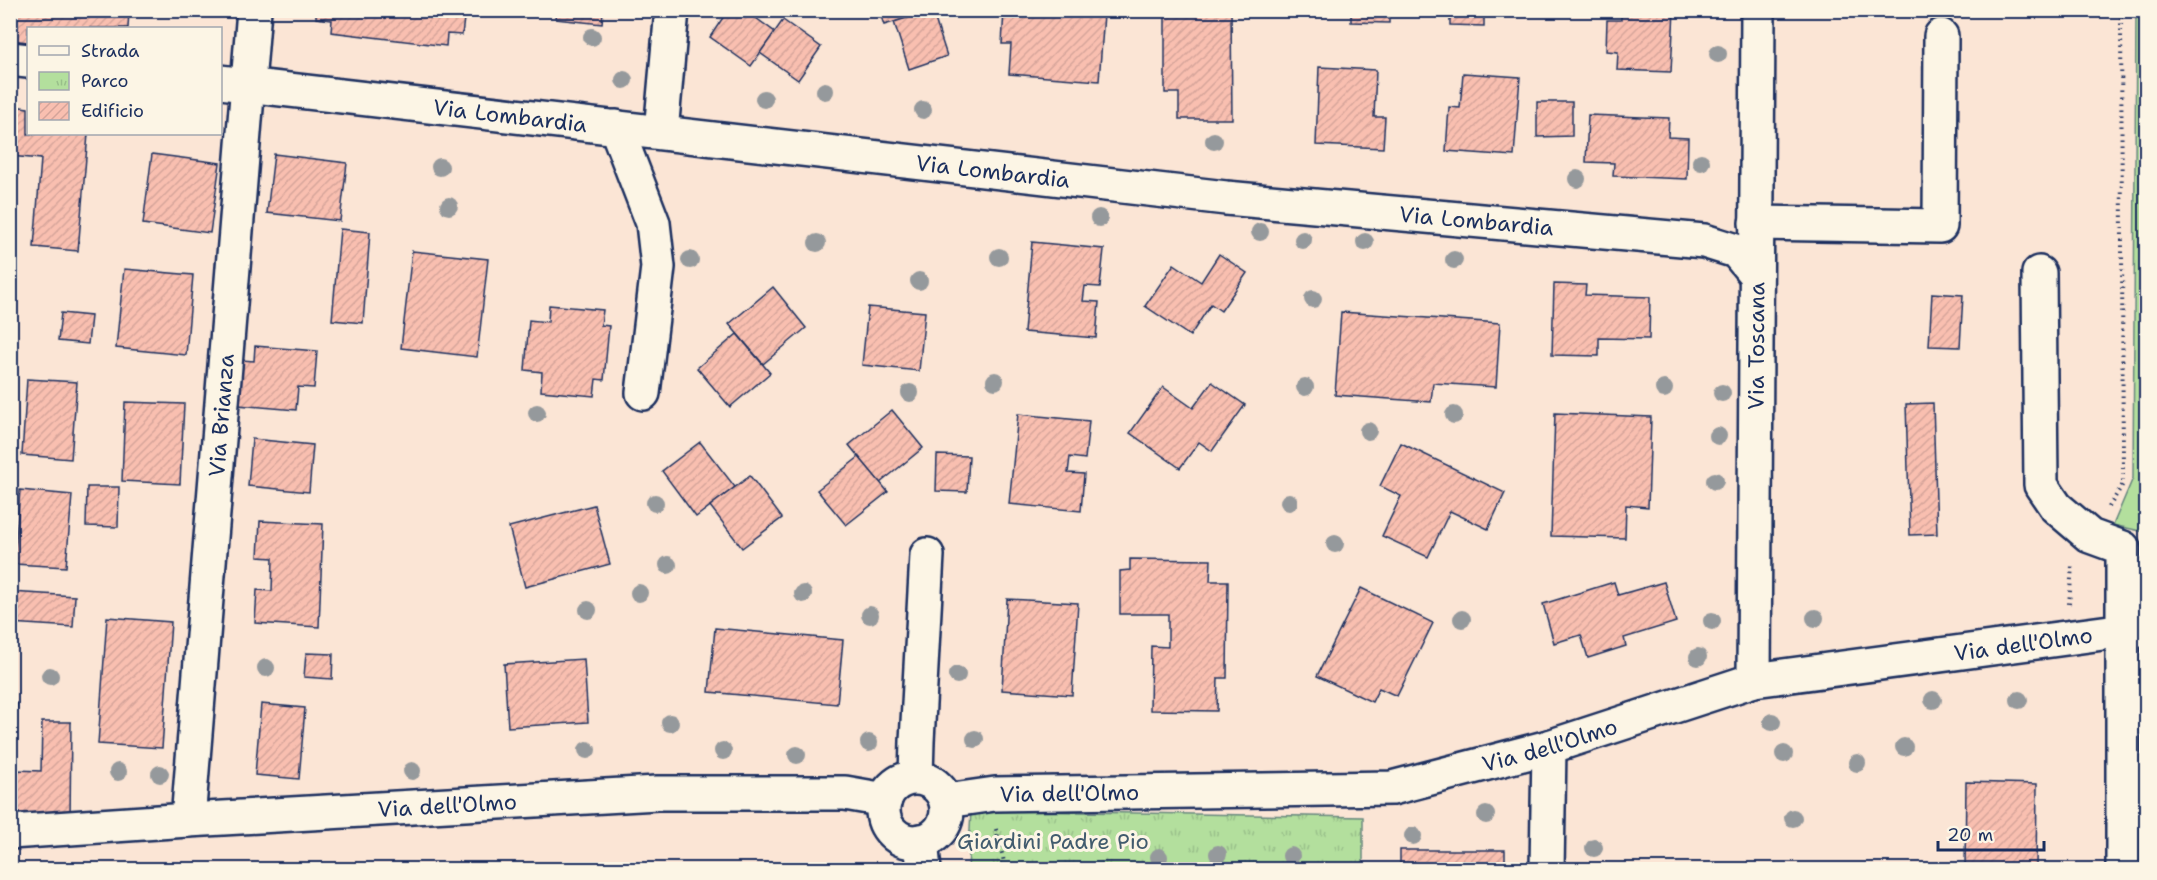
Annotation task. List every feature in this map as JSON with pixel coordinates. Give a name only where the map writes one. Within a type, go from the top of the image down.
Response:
[{"type":"street","name":"Via Brianza","points":[[188,820],[234,83],[254,10]]},
{"type":"street","points":[[661,132],[672,10]]},
{"type":"street","name":"Via Toscana","points":[[1754,680],[1758,10]]},
{"type":"street","points":[[1756,223],[1940,226],[1941,36]]},
{"type":"street","points":[[10,59],[27,61]]},
{"type":"street","name":"Via Lombardia","points":[[234,83],[1226,198],[1704,241],[1736,251],[1755,274]]},
{"type":"street","points":[[616,127],[653,223],[658,267],[643,393]]},
{"type":"street","points":[[2039,273],[2041,484],[2056,507],[2090,536],[2123,548],[2136,630],[2122,870]]},
{"type":"street","points":[[916,777],[927,555]]},
{"type":"street","name":"Via dell'Olmo","points":[[946,801],[995,794],[1392,788],[1549,747],[1754,680],[2136,630]]},
{"type":"street","points":[[1547,870],[1549,747]]},
{"type":"street","points":[[916,777],[935,785],[942,792],[947,812],[945,822],[931,838],[922,855],[910,841],[891,831],[885,822],[884,810],[885,800],[890,790],[897,783],[916,777]]},
{"type":"street","name":"Via dell'Olmo","points":[[10,832],[657,793],[845,792],[885,800]]},
{"type":"path","points":[[2066,638],[2072,564],[2123,484],[2121,10]]},
{"type":"path","points":[[995,794],[997,837],[1006,870]]},
{"type":"green space","points":[[2136,11],[2146,11],[2145,532],[2113,525],[2133,478]]},
{"type":"green space","name":"Giardini Padre Pio","points":[[971,810],[1363,817],[1363,869],[968,870]]},
{"type":"building","points":[[10,10],[129,10],[128,27],[27,27],[27,42],[10,40]]},
{"type":"building","points":[[316,10],[465,10],[462,35],[447,34],[446,46],[331,32],[332,20],[316,18]]},
{"type":"building","points":[[557,10],[603,10],[602,24],[556,19]]},
{"type":"building","points":[[728,10],[745,10],[775,32],[751,66],[710,37]]},
{"type":"building","points":[[879,10],[924,10],[924,13],[884,25]]},
{"type":"building","points":[[932,10],[947,56],[909,69],[894,22]]},
{"type":"building","points":[[1004,10],[1087,10],[1087,13],[1104,14],[1099,81],[1009,74],[1011,44],[1002,44]]},
{"type":"building","points":[[1165,10],[1231,10],[1232,119],[1179,119],[1179,93],[1165,93]]},
{"type":"building","points":[[1351,10],[1389,10],[1389,23],[1351,22]]},
{"type":"building","points":[[1396,10],[1484,10],[1484,26],[1450,25],[1450,12]]},
{"type":"building","points":[[1621,10],[1674,10],[1671,72],[1617,70],[1618,52],[1606,51],[1607,20],[1621,20]]},
{"type":"building","points":[[783,20],[821,47],[798,80],[760,53]]},
{"type":"building","points":[[1319,67],[1376,70],[1374,117],[1385,117],[1383,148],[1316,145]]},
{"type":"building","points":[[1463,73],[1520,77],[1514,156],[1446,151],[1449,107],[1460,108]]},
{"type":"building","points":[[1537,102],[1572,102],[1572,136],[1537,137]]},
{"type":"building","points":[[13,106],[27,108],[27,135],[88,135],[78,251],[34,247],[41,159],[10,156]]},
{"type":"building","points":[[1588,115],[1669,118],[1668,137],[1688,138],[1687,179],[1613,176],[1614,163],[1586,162]]},
{"type":"building","points":[[152,154],[220,163],[210,233],[143,224]]},
{"type":"building","points":[[274,154],[347,163],[340,221],[267,213]]},
{"type":"building","points":[[340,229],[370,232],[363,323],[332,320]]},
{"type":"building","points":[[1032,242],[1104,249],[1100,287],[1085,286],[1083,301],[1099,302],[1096,338],[1024,332]]},
{"type":"building","points":[[412,251],[488,259],[477,357],[401,348]]},
{"type":"building","points":[[1219,254],[1247,273],[1221,311],[1211,304],[1190,336],[1145,306],[1174,264],[1201,282]]},
{"type":"building","points":[[124,269],[193,275],[186,355],[116,348]]},
{"type":"building","points":[[1554,284],[1586,285],[1585,295],[1650,297],[1649,339],[1599,338],[1599,356],[1552,355]]},
{"type":"building","points":[[773,287],[806,328],[763,364],[729,324]]},
{"type":"building","points":[[1932,293],[1963,295],[1960,347],[1929,346]]},
{"type":"building","points":[[549,305],[603,310],[601,325],[609,326],[604,380],[596,379],[594,396],[541,391],[542,372],[525,370],[529,320],[548,322]]},
{"type":"building","points":[[868,307],[925,312],[919,371],[862,365]]},
{"type":"building","points":[[1341,312],[1500,323],[1496,387],[1433,383],[1431,402],[1335,395]]},
{"type":"building","points":[[61,313],[91,316],[88,344],[58,341]]},
{"type":"building","points":[[737,334],[770,373],[730,407],[697,368]]},
{"type":"building","points":[[255,346],[317,351],[314,388],[298,387],[296,410],[238,405],[242,360],[254,361]]},
{"type":"building","points":[[27,379],[77,382],[71,459],[22,455]]},
{"type":"building","points":[[1212,382],[1245,405],[1212,451],[1199,442],[1180,468],[1130,433],[1163,387],[1193,408]]},
{"type":"building","points":[[125,402],[184,404],[180,484],[122,481]]},
{"type":"building","points":[[1933,403],[1937,534],[1910,535],[1906,404]]},
{"type":"building","points":[[892,410],[923,448],[880,483],[849,445]]},
{"type":"building","points":[[1555,413],[1651,417],[1648,507],[1626,505],[1625,538],[1551,536]]},
{"type":"building","points":[[1018,414],[1089,421],[1085,459],[1070,457],[1068,473],[1084,474],[1081,511],[1009,504]]},
{"type":"building","points":[[252,439],[313,445],[309,492],[248,486]]},
{"type":"building","points":[[700,442],[735,487],[696,517],[662,471]]},
{"type":"building","points":[[1401,443],[1505,493],[1488,529],[1450,511],[1428,557],[1382,536],[1401,496],[1380,486]]},
{"type":"building","points":[[937,455],[969,456],[967,492],[936,491]]},
{"type":"building","points":[[859,457],[888,492],[846,525],[817,490]]},
{"type":"building","points":[[750,476],[782,518],[742,548],[710,506]]},
{"type":"building","points":[[87,487],[119,487],[118,527],[86,526]]},
{"type":"building","points":[[20,490],[72,495],[66,567],[14,564]]},
{"type":"building","points":[[594,505],[610,564],[525,587],[509,527]]},
{"type":"building","points":[[260,521],[323,524],[319,627],[255,623],[257,590],[272,591],[273,558],[258,557]]},
{"type":"building","points":[[1130,559],[1211,560],[1210,581],[1228,581],[1227,678],[1218,678],[1217,711],[1150,710],[1151,646],[1168,647],[1168,614],[1120,614],[1120,571],[1130,570]]},
{"type":"building","points":[[1614,582],[1618,595],[1664,582],[1676,622],[1624,638],[1626,646],[1588,658],[1581,635],[1554,643],[1543,604]]},
{"type":"building","points":[[1361,588],[1433,623],[1397,696],[1379,688],[1372,702],[1317,676]]},
{"type":"building","points":[[10,592],[75,596],[73,627],[10,623]]},
{"type":"building","points":[[1007,599],[1078,603],[1072,695],[1002,690]]},
{"type":"building","points":[[107,617],[171,622],[162,748],[98,744]]},
{"type":"building","points":[[715,628],[843,640],[837,704],[709,692]]},
{"type":"building","points":[[306,653],[333,654],[332,679],[304,677]]},
{"type":"building","points":[[584,659],[588,722],[508,727],[504,664]]},
{"type":"building","points":[[10,703],[17,703],[16,770],[41,771],[42,722],[71,722],[70,820],[10,819]]},
{"type":"building","points":[[261,704],[305,708],[299,779],[255,775]]},
{"type":"building","points":[[1966,782],[2037,784],[2036,870],[1965,870]]},
{"type":"building","points":[[1400,850],[1505,850],[1505,870],[1400,870]]}]
